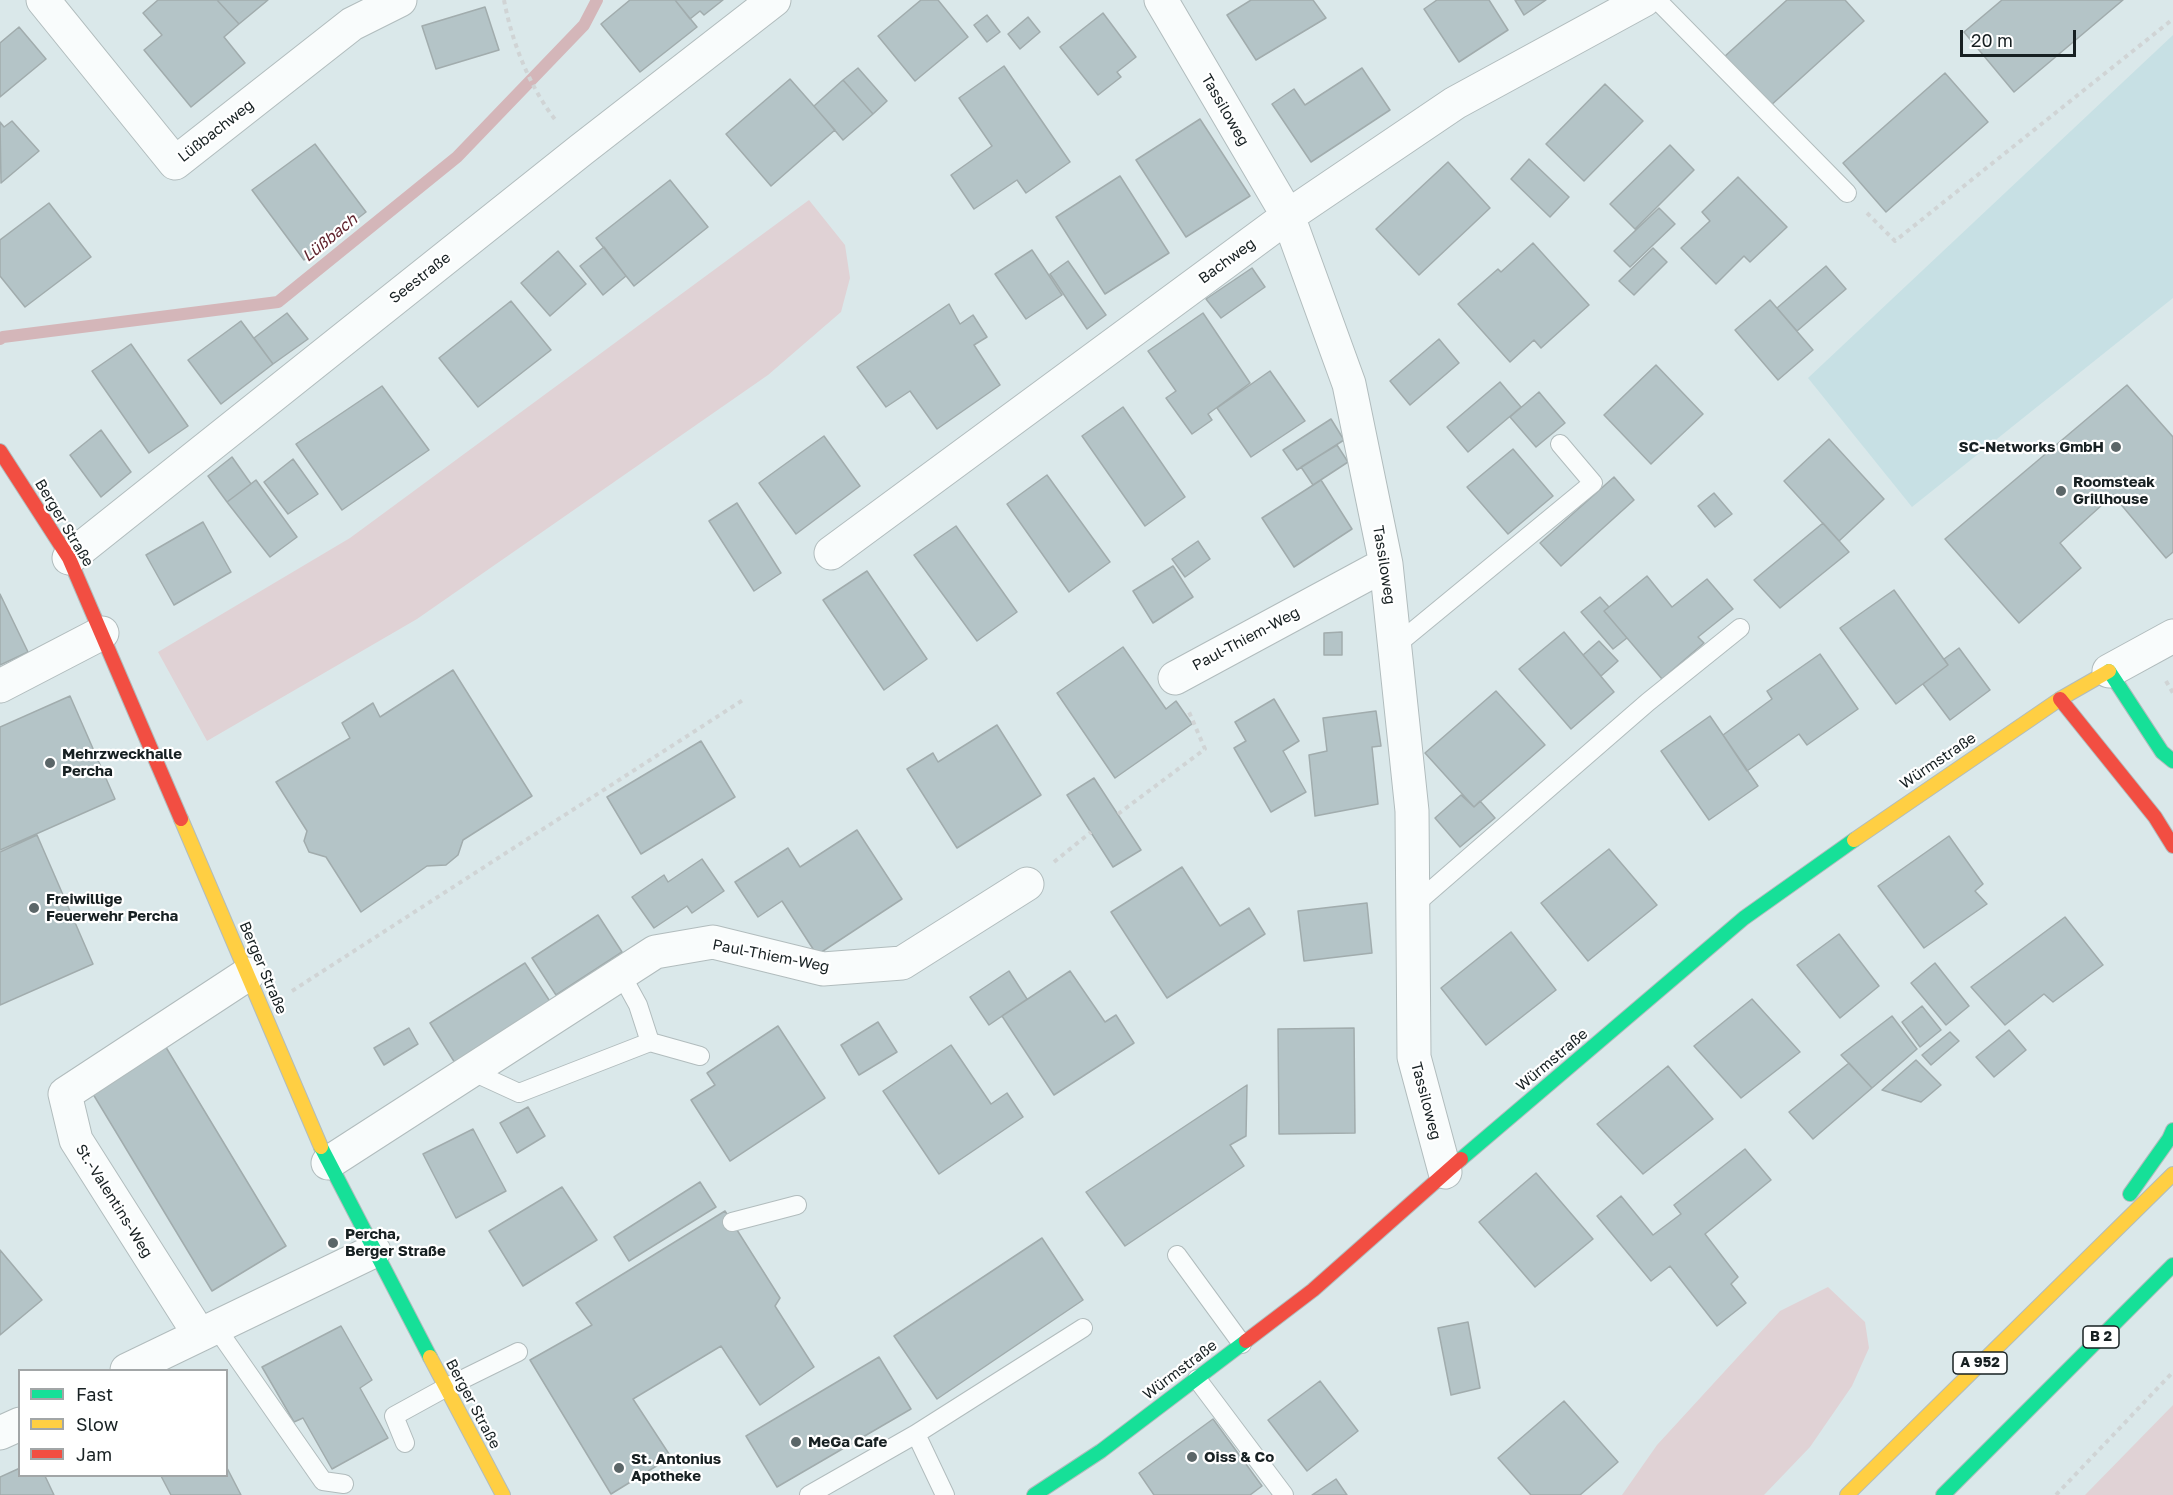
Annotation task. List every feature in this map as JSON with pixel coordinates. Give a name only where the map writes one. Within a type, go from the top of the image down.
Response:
[{"type":"main road","name":"Berger Straße","points":[[0,451],[69,558],[328,1163],[503,1495]]},
{"type":"main road","name":"Würmstraße","points":[[1034,1495],[1101,1451],[1313,1290],[1446,1172],[1744,918],[1915,796],[2060,699],[2109,671]]},
{"type":"main road","points":[[2109,671],[2162,752],[2173,761]]},
{"type":"main road","points":[[2060,699],[2155,817],[2173,846]]},
{"type":"main road","points":[[2072,1272],[2134,1189],[2173,1130]]},
{"type":"main road","name":"A 952","points":[[1847,1495],[2173,1174]]},
{"type":"main road","name":"B 2","points":[[1943,1495],[2173,1265]]},
{"type":"street","name":"Lüßbachweg","points":[[43,0],[175,164],[352,24],[400,0]]},
{"type":"street","name":"Seestraße","points":[[69,558],[590,143],[774,0]]},
{"type":"street","name":"Tassiloweg","points":[[1161,0],[1288,216],[1349,384],[1386,564],[1412,811],[1414,1057],[1446,1172]]},
{"type":"street","name":"Bachweg","points":[[831,553],[1288,216],[1455,103],[1644,0]]},
{"type":"street","name":"Paul-Thiem-Weg","points":[[1174,678],[1386,564]]},
{"type":"street","points":[[0,686],[102,633]]},
{"type":"street","points":[[2109,671],[2173,636]]},
{"type":"street","name":"Paul-Thiem-Weg","points":[[328,1163],[655,952],[714,942],[824,969],[902,963],[1027,884]]},
{"type":"street","name":"St.-Valentins-Weg","points":[[207,1330],[76,1140],[65,1094],[248,974]]},
{"type":"street","points":[[131,1369],[207,1330],[374,1251]]},
{"type":"street","points":[[0,1434],[18,1425]]},
{"type":"lane","points":[[1657,0],[1847,194]]},
{"type":"lane","points":[[1395,646],[1593,483],[1560,444]]},
{"type":"lane","points":[[1413,906],[1648,702],[1740,628]]},
{"type":"lane","points":[[621,974],[638,1005],[650,1042]]},
{"type":"lane","points":[[471,1071],[519,1093],[650,1042],[700,1056]]},
{"type":"lane","points":[[732,1222],[797,1205]]},
{"type":"lane","points":[[1178,1255],[1242,1344]]},
{"type":"lane","points":[[809,1495],[916,1434],[1083,1328]]},
{"type":"lane","points":[[207,1330],[322,1481],[344,1484]]},
{"type":"lane","points":[[405,1443],[394,1416],[518,1352]]},
{"type":"lane","points":[[1197,1378],[1284,1495]]},
{"type":"lane","points":[[916,1434],[945,1495]]},
{"type":"path","points":[[504,0],[507,18],[524,67],[547,108]]},
{"type":"path","points":[[1847,194],[1895,242],[2173,19]]},
{"type":"path","name":"Paul-Thiem-Weg","points":[[1118,814],[1205,749],[1174,678]]},
{"type":"path","points":[[263,1009],[743,700]]},
{"type":"path","points":[[1027,884],[1090,832]]},
{"type":"path","points":[[2056,1495],[2173,1372]]},
{"type":"shaded area","points":[[2173,35],[2173,298],[1912,507],[1808,378]]},
{"type":"shaded area","points":[[809,200],[845,245],[850,278],[841,312],[768,375],[417,619],[207,741],[158,652],[350,538]]},
{"type":"shaded area","points":[[1828,1287],[1865,1322],[1869,1348],[1852,1386],[1810,1447],[1764,1495],[1622,1495],[1657,1445],[1780,1311]]},
{"type":"shaded area","points":[[2173,1405],[2173,1495],[2085,1495]]},
{"type":"building","points":[[158,0],[217,0],[239,24],[224,37],[245,63],[191,107],[144,50],[162,35],[143,13]]},
{"type":"building","points":[[217,0],[268,0],[239,24]]},
{"type":"building","points":[[630,0],[675,0],[697,27],[640,72],[601,24]]},
{"type":"building","points":[[675,0],[723,0],[704,15],[700,11],[690,19]]},
{"type":"building","points":[[921,0],[938,0],[968,37],[915,81],[878,36]]},
{"type":"building","points":[[1251,0],[1313,0],[1326,18],[1256,60],[1227,15]]},
{"type":"building","points":[[1437,0],[1489,0],[1508,30],[1459,62],[1424,9]]},
{"type":"building","points":[[1515,0],[1546,0],[1524,15]]},
{"type":"building","points":[[1787,0],[1845,0],[1864,21],[1769,107],[1724,57]]},
{"type":"building","points":[[2002,0],[2123,0],[2014,92],[1964,32]]},
{"type":"building","points":[[485,7],[499,50],[436,69],[422,26]]},
{"type":"building","points":[[1103,13],[1136,57],[1117,72],[1121,77],[1098,95],[1060,47]]},
{"type":"building","points":[[987,15],[1000,32],[987,42],[974,25]]},
{"type":"building","points":[[1028,17],[1040,32],[1020,49],[1008,34]]},
{"type":"building","points":[[19,27],[46,59],[0,97],[0,43]]},
{"type":"building","points":[[1004,66],[1070,162],[1026,193],[1017,180],[974,209],[951,175],[992,146],[959,98]]},
{"type":"building","points":[[858,68],[887,101],[873,114],[843,80]]},
{"type":"building","points":[[1362,68],[1390,110],[1311,162],[1272,104],[1294,89],[1305,105]]},
{"type":"building","points":[[1945,73],[1988,122],[1886,212],[1843,163]]},
{"type":"building","points":[[790,79],[835,130],[771,186],[726,134]]},
{"type":"building","points":[[843,80],[873,114],[843,140],[814,106]]},
{"type":"building","points":[[1605,84],[1643,121],[1584,181],[1546,144]]},
{"type":"building","points":[[1200,119],[1250,196],[1186,237],[1136,160]]},
{"type":"building","points":[[12,121],[39,151],[1,183],[0,122],[4,127]]},
{"type":"building","points":[[315,144],[366,212],[304,260],[252,190]]},
{"type":"building","points":[[1670,145],[1694,170],[1635,229],[1610,204]]},
{"type":"building","points":[[1529,159],[1569,197],[1550,217],[1511,179]]},
{"type":"building","points":[[1448,162],[1490,208],[1419,275],[1376,229]]},
{"type":"building","points":[[1120,176],[1169,253],[1105,294],[1056,217]]},
{"type":"building","points":[[1738,177],[1787,227],[1750,262],[1744,256],[1716,284],[1681,248],[1710,221],[1702,212]]},
{"type":"building","points":[[670,180],[708,227],[634,286],[596,238]]},
{"type":"building","points":[[49,203],[91,257],[25,307],[0,276],[0,240]]},
{"type":"building","points":[[1659,208],[1675,224],[1630,267],[1614,251]]},
{"type":"building","points":[[1533,243],[1589,305],[1541,348],[1534,340],[1510,362],[1458,304],[1498,269],[1501,272]]},
{"type":"building","points":[[604,247],[626,276],[603,295],[580,266]]},
{"type":"building","points":[[1653,248],[1667,262],[1634,295],[1619,281]]},
{"type":"building","points":[[1032,250],[1062,295],[1026,319],[995,274]]},
{"type":"building","points":[[558,251],[586,284],[550,316],[521,283]]},
{"type":"building","points":[[1068,261],[1106,315],[1087,329],[1050,274]]},
{"type":"building","points":[[1826,266],[1846,289],[1797,331],[1777,308]]},
{"type":"building","points":[[1252,268],[1265,287],[1221,318],[1206,299]]},
{"type":"building","points":[[1770,300],[1813,350],[1778,380],[1735,330]]},
{"type":"building","points":[[511,301],[551,350],[478,407],[439,358]]},
{"type":"building","points":[[949,304],[960,324],[973,315],[987,337],[974,345],[1000,385],[937,429],[910,391],[886,407],[857,367]]},
{"type":"building","points":[[287,313],[308,339],[273,364],[254,338]]},
{"type":"building","points":[[1203,313],[1250,383],[1208,414],[1212,420],[1192,434],[1166,398],[1176,391],[1148,351]]},
{"type":"building","points":[[241,321],[273,364],[221,404],[188,360]]},
{"type":"building","points":[[1439,339],[1459,363],[1410,405],[1390,381]]},
{"type":"building","points":[[131,344],[188,426],[149,453],[92,371]]},
{"type":"building","points":[[1656,365],[1703,414],[1651,464],[1604,415]]},
{"type":"building","points":[[1270,371],[1305,421],[1251,457],[1217,408]]},
{"type":"building","points":[[1500,382],[1521,407],[1468,452],[1447,427]]},
{"type":"building","points":[[2127,385],[2173,437],[2173,552],[2166,558],[2113,495],[2060,543],[2081,568],[2019,623],[1945,539]]},
{"type":"building","points":[[382,386],[429,450],[342,510],[296,444]]},
{"type":"building","points":[[1539,392],[1565,423],[1536,447],[1510,417]]},
{"type":"building","points":[[1123,407],[1185,497],[1145,526],[1082,436]]},
{"type":"building","points":[[1331,419],[1344,440],[1297,470],[1283,450]]},
{"type":"building","points":[[101,430],[131,472],[101,497],[70,455]]},
{"type":"building","points":[[824,436],[860,486],[796,534],[759,483]]},
{"type":"building","points":[[1829,439],[1884,499],[1839,541],[1784,481]]},
{"type":"building","points":[[1337,445],[1348,462],[1313,485],[1301,467]]},
{"type":"building","points":[[1513,449],[1553,496],[1508,534],[1467,487]]},
{"type":"building","points":[[232,457],[251,484],[227,502],[208,476]]},
{"type":"building","points":[[293,459],[318,494],[288,514],[264,482]]},
{"type":"building","points":[[1047,475],[1110,562],[1069,592],[1007,504]]},
{"type":"building","points":[[1614,477],[1634,500],[1561,566],[1540,543]]},
{"type":"building","points":[[256,480],[297,537],[270,557],[227,502]]},
{"type":"building","points":[[1321,480],[1352,529],[1294,567],[1262,518]]},
{"type":"building","points":[[1714,493],[1732,514],[1715,527],[1698,506]]},
{"type":"building","points":[[737,503],[781,573],[754,591],[709,521]]},
{"type":"building","points":[[203,522],[231,572],[174,605],[146,555]]},
{"type":"building","points":[[1823,523],[1849,552],[1780,608],[1754,580]]},
{"type":"building","points":[[956,526],[1017,612],[977,641],[914,555]]},
{"type":"building","points":[[1198,541],[1210,559],[1185,577],[1172,559]]},
{"type":"building","points":[[1173,566],[1193,597],[1153,623],[1133,591]]},
{"type":"building","points":[[867,571],[927,659],[884,690],[823,600]]},
{"type":"building","points":[[1647,576],[1672,607],[1707,579],[1733,609],[1698,637],[1704,643],[1662,679],[1604,611]]},
{"type":"building","points":[[1894,590],[1948,665],[1896,704],[1840,628]]},
{"type":"building","points":[[0,594],[28,652],[0,665]]},
{"type":"building","points":[[1600,597],[1609,607],[1604,611],[1627,638],[1613,649],[1581,612]]},
{"type":"building","points":[[1342,632],[1342,655],[1324,655],[1324,633]]},
{"type":"building","points":[[1564,632],[1614,692],[1571,729],[1519,669]]},
{"type":"building","points":[[1599,641],[1618,661],[1601,676],[1583,655]]},
{"type":"building","points":[[1123,647],[1166,709],[1176,701],[1192,724],[1115,778],[1057,693]]},
{"type":"building","points":[[1959,648],[1990,690],[1950,720],[1923,684],[1948,665],[1944,659]]},
{"type":"building","points":[[1820,654],[1858,709],[1807,745],[1799,734],[1747,771],[1723,735],[1772,699],[1767,691]]},
{"type":"building","points":[[453,670],[532,796],[463,840],[458,855],[446,865],[427,866],[361,912],[326,857],[309,852],[304,841],[307,831],[276,782],[350,738],[342,723],[373,703],[380,717]]},
{"type":"building","points":[[1496,691],[1545,745],[1474,807],[1425,753]]},
{"type":"building","name":"Mehrzweckhalle Percha","points":[[70,696],[115,799],[0,850],[0,727]]},
{"type":"building","points":[[1274,699],[1299,741],[1283,751],[1306,792],[1271,812],[1234,748],[1246,741],[1235,722]]},
{"type":"building","points":[[1376,711],[1381,746],[1372,747],[1378,804],[1315,816],[1309,755],[1327,751],[1323,718]]},
{"type":"building","points":[[1710,716],[1758,786],[1709,820],[1661,751]]},
{"type":"building","points":[[997,725],[1041,795],[957,848],[907,769],[933,753],[938,762]]},
{"type":"building","points":[[701,741],[735,797],[641,854],[607,797]]},
{"type":"building","points":[[1094,778],[1141,850],[1113,867],[1067,795]]},
{"type":"building","points":[[1461,795],[1474,807],[1480,801],[1495,818],[1460,847],[1435,818]]},
{"type":"building","points":[[857,830],[902,899],[817,955],[782,901],[758,917],[735,882],[788,848],[800,867]]},
{"type":"building","name":"Freiwillige Feuerwehr Percha","points":[[37,835],[93,964],[0,1005],[0,852]]},
{"type":"building","points":[[1949,836],[1983,884],[1975,891],[1987,904],[1924,948],[1878,886]]},
{"type":"building","points":[[1609,849],[1657,905],[1588,961],[1541,903]]},
{"type":"building","points":[[702,859],[724,891],[692,913],[687,906],[654,928],[632,897],[664,875],[668,882]]},
{"type":"building","points":[[1182,867],[1220,926],[1249,908],[1265,934],[1167,998],[1111,912]]},
{"type":"building","points":[[1367,903],[1372,953],[1304,961],[1298,911]]},
{"type":"building","points":[[598,915],[622,952],[556,995],[532,958]]},
{"type":"building","points":[[2065,917],[2103,965],[2053,1002],[2044,994],[2005,1025],[1971,987]]},
{"type":"building","points":[[1511,932],[1556,990],[1486,1045],[1441,988]]},
{"type":"building","points":[[1839,934],[1879,986],[1840,1018],[1797,965]]},
{"type":"building","points":[[525,963],[551,1003],[455,1063],[430,1023]]},
{"type":"building","points":[[1935,963],[1969,1006],[1946,1025],[1911,983]]},
{"type":"building","points":[[1009,971],[1027,999],[989,1025],[970,997]]},
{"type":"building","points":[[1070,971],[1105,1022],[1116,1015],[1134,1043],[1054,1095],[1002,1016]]},
{"type":"building","points":[[1752,999],[1800,1052],[1741,1098],[1694,1046]]},
{"type":"building","points":[[1922,1006],[1941,1030],[1920,1047],[1902,1022]]},
{"type":"building","points":[[1892,1016],[1917,1049],[1872,1088],[1841,1055]]},
{"type":"building","points":[[878,1022],[897,1052],[859,1075],[841,1045]]},
{"type":"building","points":[[778,1026],[825,1098],[730,1161],[691,1100],[715,1085],[707,1073]]},
{"type":"building","points":[[409,1028],[418,1044],[384,1065],[374,1048]]},
{"type":"building","points":[[1354,1028],[1355,1133],[1279,1134],[1278,1029]]},
{"type":"building","points":[[2009,1030],[2026,1050],[1994,1077],[1976,1057]]},
{"type":"building","points":[[1950,1032],[1959,1041],[1931,1065],[1922,1055]]},
{"type":"building","points":[[164,1044],[286,1246],[212,1291],[90,1089]]},
{"type":"building","points":[[951,1045],[991,1104],[1007,1093],[1023,1117],[939,1174],[883,1091]]},
{"type":"building","points":[[1916,1060],[1941,1085],[1921,1102],[1882,1090]]},
{"type":"building","points":[[1849,1063],[1872,1088],[1813,1139],[1789,1112]]},
{"type":"building","points":[[1668,1066],[1713,1119],[1643,1174],[1597,1124]]},
{"type":"building","points":[[1247,1085],[1246,1136],[1230,1145],[1244,1166],[1125,1246],[1086,1192]]},
{"type":"building","points":[[528,1107],[545,1136],[517,1153],[500,1123]]},
{"type":"building","points":[[473,1129],[506,1191],[456,1218],[423,1154]]},
{"type":"building","points":[[1745,1149],[1771,1180],[1705,1234],[1738,1277],[1731,1284],[1746,1303],[1717,1326],[1670,1266],[1651,1281],[1597,1216],[1621,1196],[1653,1235],[1681,1214],[1674,1205]]},
{"type":"building","points":[[1536,1173],[1593,1239],[1535,1287],[1479,1222]]},
{"type":"building","points":[[700,1182],[716,1207],[629,1261],[614,1237]]},
{"type":"building","points":[[562,1187],[597,1240],[523,1286],[489,1231]]},
{"type":"building","points":[[725,1211],[780,1298],[775,1306],[814,1367],[760,1405],[721,1346],[633,1399],[671,1457],[611,1494],[530,1360],[592,1325],[576,1303]]},
{"type":"building","points":[[1042,1238],[1083,1300],[937,1399],[894,1336]]},
{"type":"building","points":[[0,1250],[42,1300],[0,1335]]},
{"type":"building","points":[[1468,1322],[1480,1388],[1451,1395],[1438,1328]]},
{"type":"building","points":[[341,1326],[372,1380],[360,1388],[388,1438],[332,1469],[303,1418],[294,1422],[262,1367]]},
{"type":"building","points":[[879,1357],[911,1409],[777,1487],[746,1436]]},
{"type":"building","points":[[1320,1381],[1358,1431],[1307,1471],[1268,1420]]},
{"type":"building","points":[[1564,1401],[1618,1462],[1580,1495],[1531,1495],[1498,1458]]},
{"type":"building","points":[[1213,1419],[1262,1486],[1250,1495],[1154,1495],[1139,1473]]},
{"type":"building","points":[[18,1469],[18,1477],[45,1477],[54,1495],[0,1495],[0,1477]]},
{"type":"building","points":[[228,1470],[241,1495],[171,1495],[162,1477],[228,1477]]},
{"type":"building","points":[[1336,1479],[1347,1495],[1312,1495]]},
{"type":"waterway","name":"Lüßbach","points":[[0,339],[278,302],[457,157],[584,25],[597,0]]},
{"type":"traffic: fast","points":[[2109,671],[2162,752],[2173,761]]},
{"type":"traffic: fast","points":[[1461,1159],[1744,918],[1854,840]]},
{"type":"traffic: fast","points":[[2130,1194],[2173,1130]]},
{"type":"traffic: fast","points":[[321,1147],[430,1357]]},
{"type":"traffic: fast","points":[[1943,1495],[2173,1265]]},
{"type":"traffic: fast","points":[[1034,1495],[1101,1451],[1246,1341]]},
{"type":"traffic: slow","points":[[1854,840],[2060,699],[2109,671]]},
{"type":"traffic: slow","points":[[181,819],[321,1147]]},
{"type":"traffic: slow","points":[[1847,1495],[2173,1174]]},
{"type":"traffic: slow","points":[[430,1357],[503,1495]]},
{"type":"traffic: jam","points":[[0,451],[69,558],[181,819]]},
{"type":"traffic: jam","points":[[2060,699],[2155,817],[2173,846]]},
{"type":"traffic: jam","points":[[1246,1341],[1313,1290],[1461,1159]]},
{"type":"place","name":"SC-Networks GmbH","points":[[2116,447]]},
{"type":"place","name":"Roomsteak Grillhouse","points":[[2061,491]]},
{"type":"place","name":"Mehrzweckhalle Percha","points":[[50,763]]},
{"type":"place","name":"Freiwillige Feuerwehr Percha","points":[[34,908]]},
{"type":"place","name":"Percha, Berger Straße","points":[[333,1243]]},
{"type":"place","name":"MeGa Cafe","points":[[796,1442]]},
{"type":"place","name":"Oiss & Co","points":[[1192,1457]]},
{"type":"place","name":"St. Antonius Apotheke","points":[[619,1468]]}]
